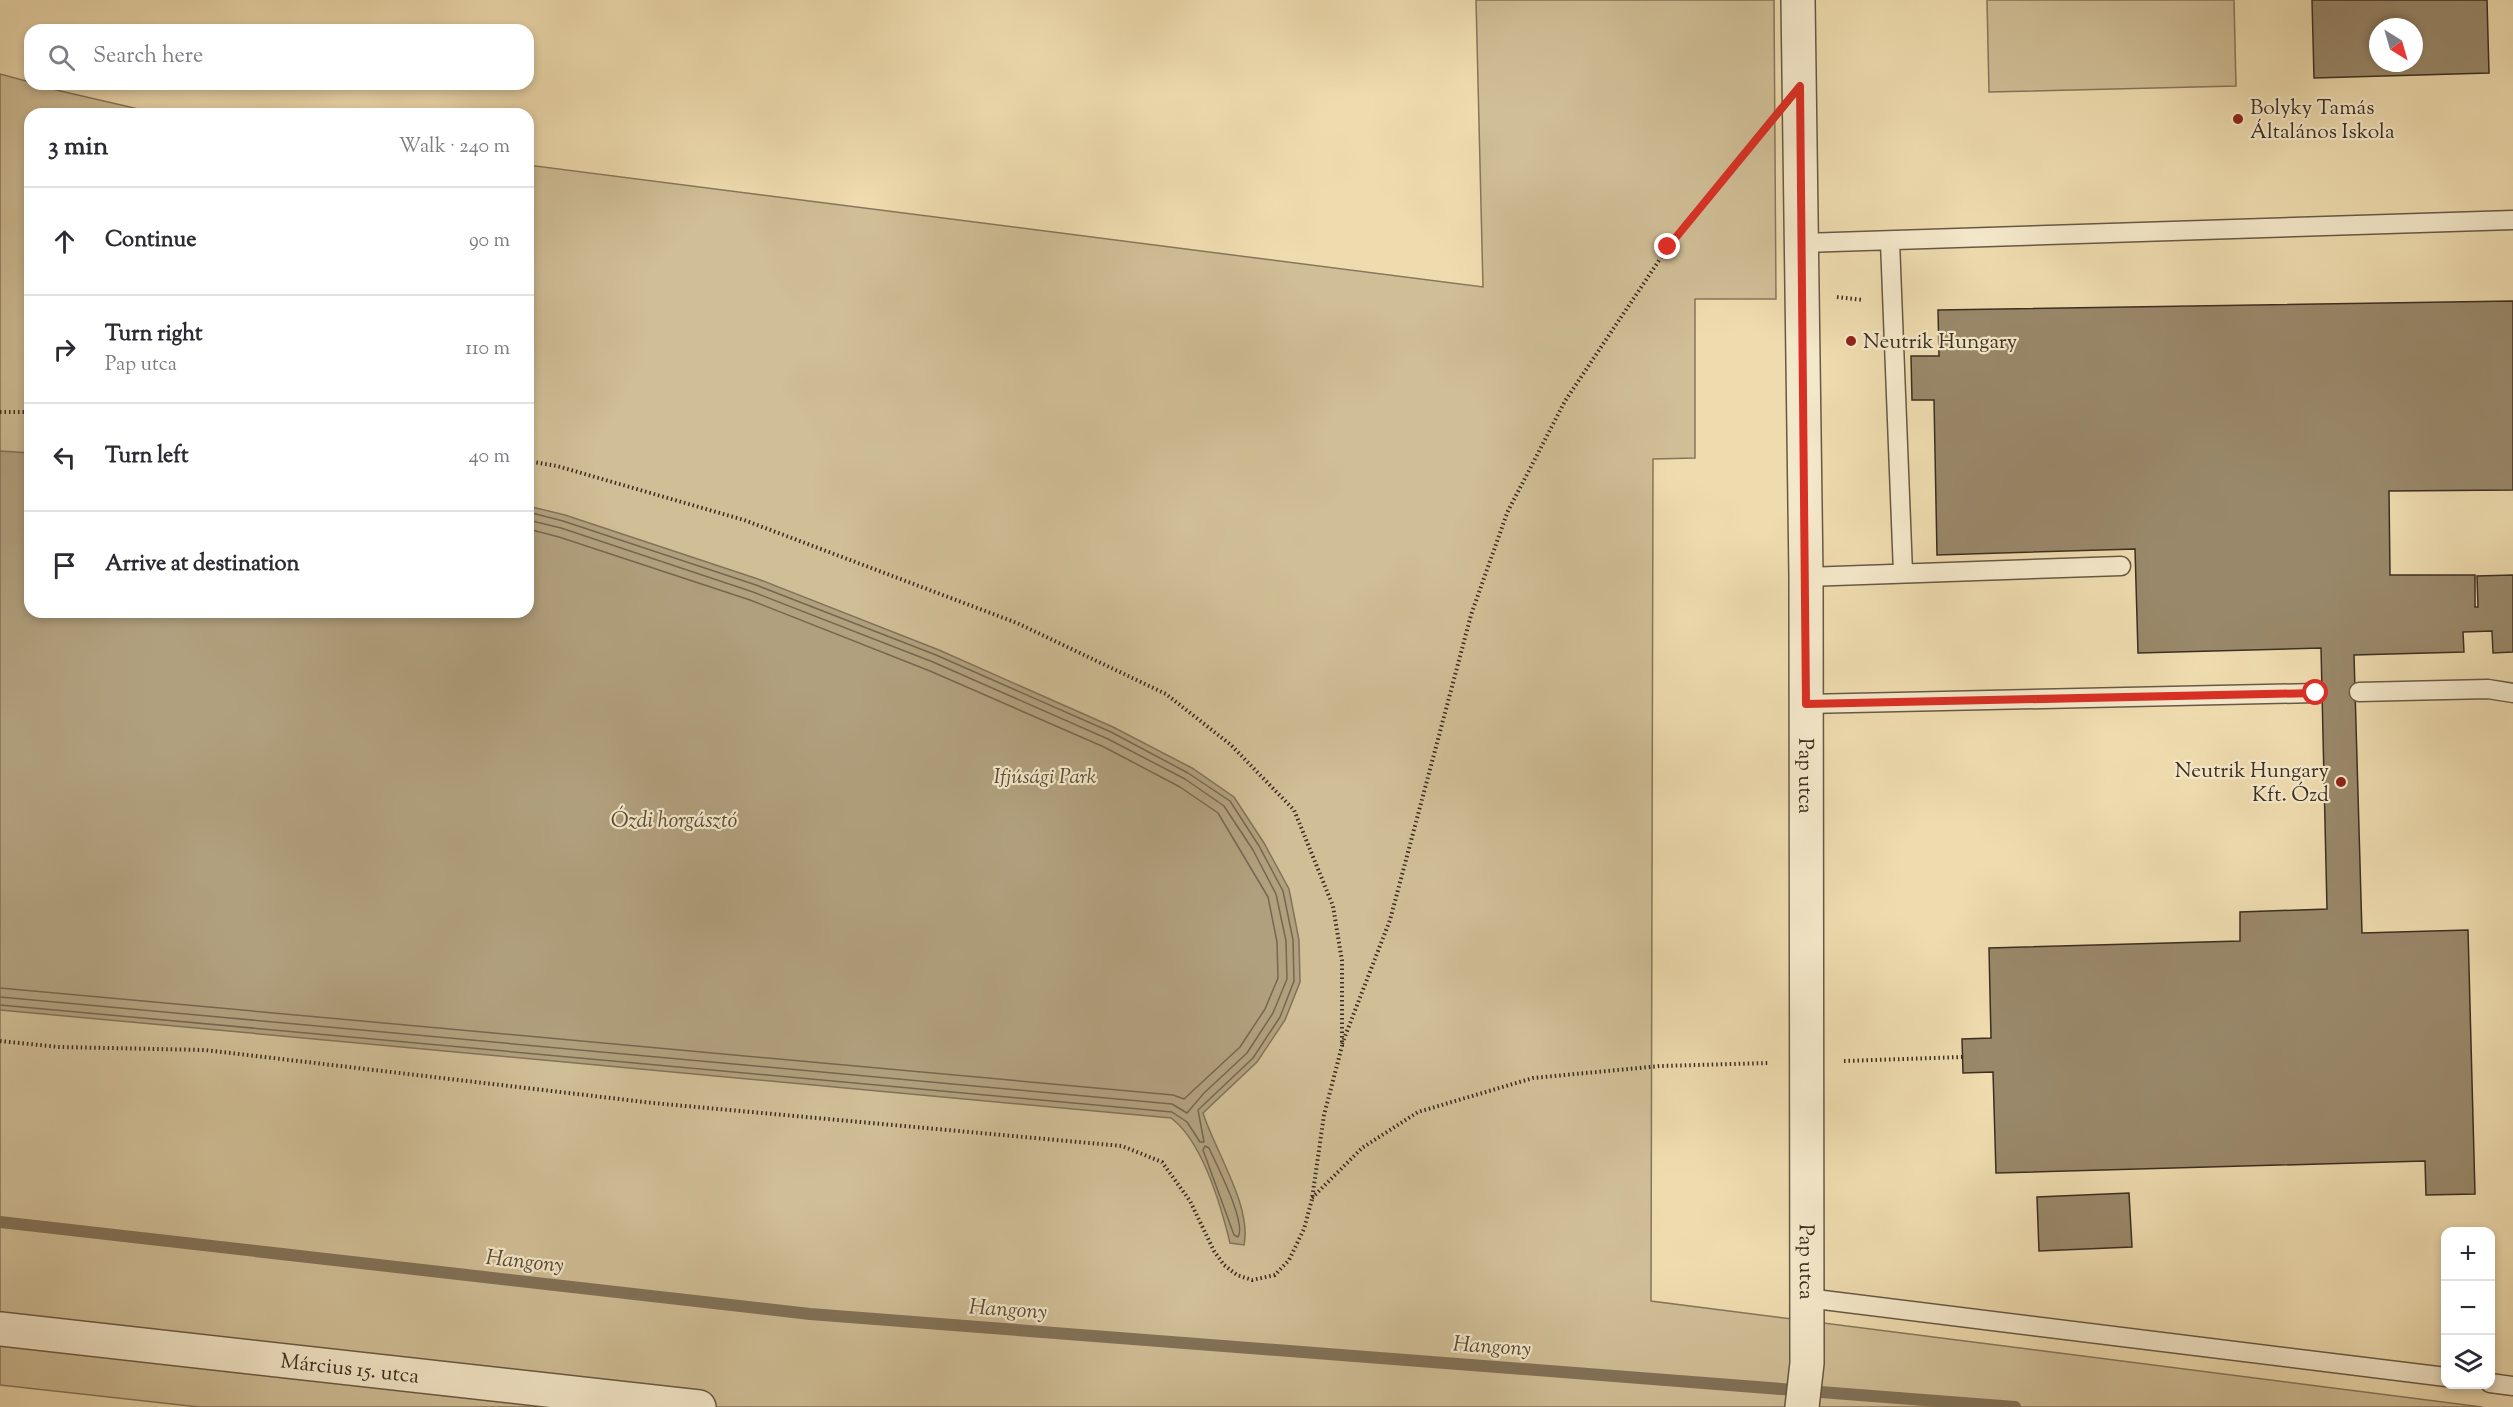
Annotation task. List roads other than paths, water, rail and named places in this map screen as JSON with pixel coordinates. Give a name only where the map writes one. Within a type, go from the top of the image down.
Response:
[{"type":"street","name":"Pap utca","points":[[1798,0],[1806,577],[1807,1363],[1802,1407]]},
{"type":"street","name":"Március 15. utca","points":[[0,1329],[699,1407]]},
{"type":"lane","points":[[1803,243],[1890,242],[2513,220]]},
{"type":"lane","points":[[1890,242],[1902,573]]},
{"type":"lane","points":[[1806,577],[2121,566]]},
{"type":"lane","points":[[2360,692],[2488,689],[2513,693]]},
{"type":"lane","points":[[1806,704],[2316,693]]},
{"type":"lane","points":[[1807,1298],[2441,1377]]},
{"type":"lane","points":[[2495,1384],[2513,1386]]},
{"type":"water","name":"Ózdi horgásztó","points":[[0,451],[24,453],[24,618],[534,618],[534,507],[565,515],[758,579],[939,650],[1113,727],[1192,768],[1234,797],[1264,843],[1289,889],[1299,940],[1300,982],[1285,1020],[1257,1062],[1203,1113],[1238,1196],[1243,1213],[1244,1245],[1230,1243],[1216,1193],[1201,1158],[1182,1128],[1171,1118],[0,1010]]},
{"type":"waterway","name":"Hangony","points":[[0,1222],[810,1314],[2015,1407]]},
{"type":"place","name":"Bolyky Tamás Általános Iskola","points":[[2238,119]]},
{"type":"place","name":"Neutrik Hungary","points":[[1851,341]]},
{"type":"place","name":"Neutrik Hungary Kft. Ózd","points":[[2341,782]]},
{"type":"park label","name":"Ifjúsági Park","points":[[1045,776]]}]
